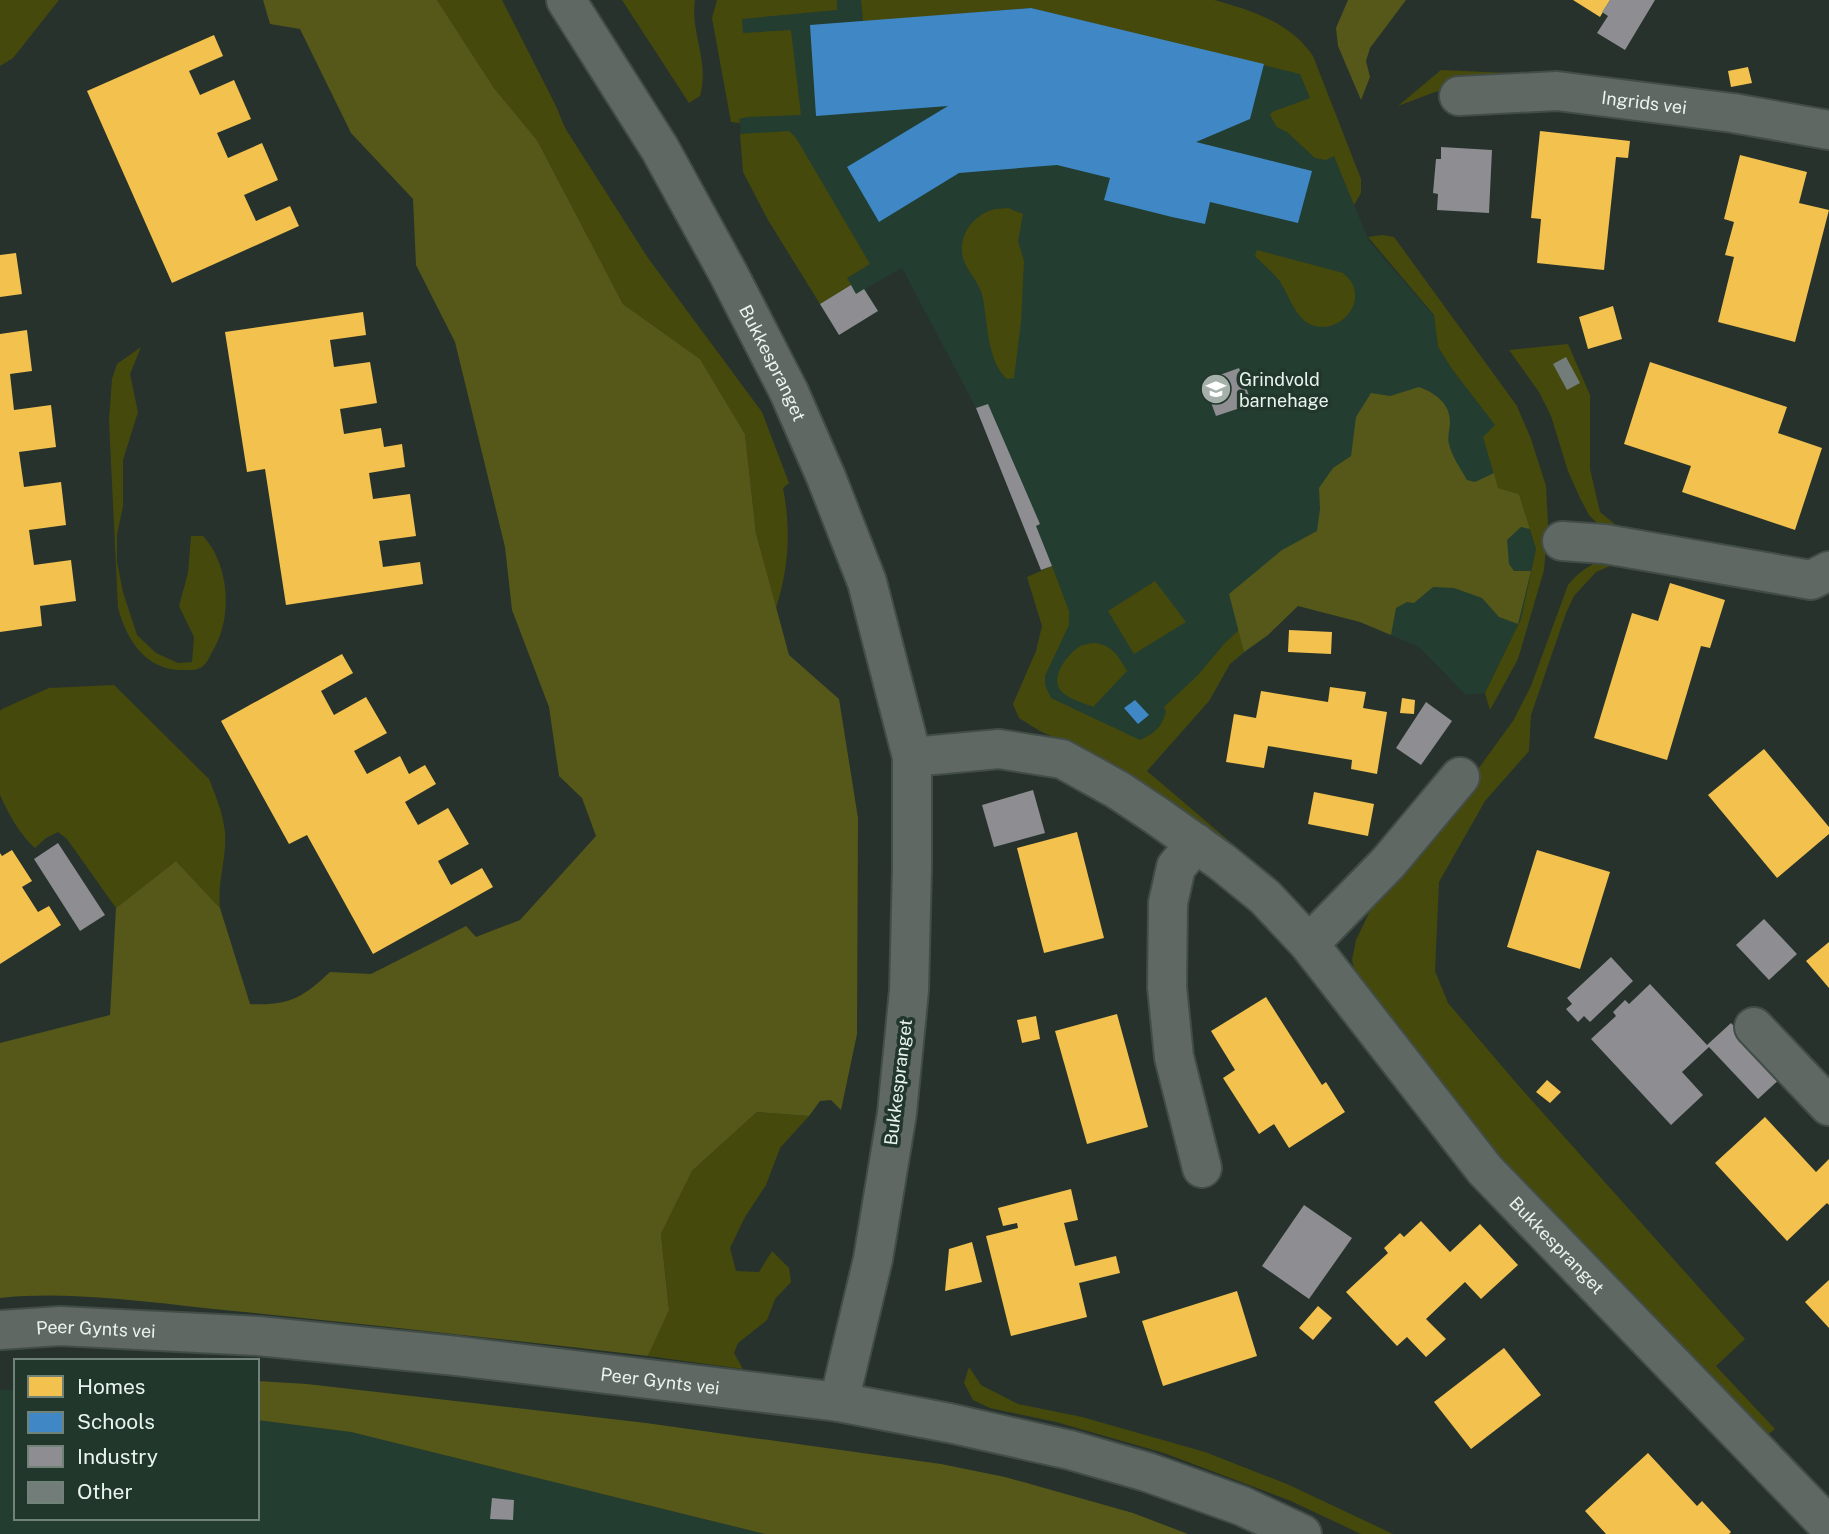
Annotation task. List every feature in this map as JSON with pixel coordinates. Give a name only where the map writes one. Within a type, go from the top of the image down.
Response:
[{"type":"street","name":"Bukkespranget","points":[[566,0],[660,149],[789,392],[827,477],[867,582],[912,757],[909,990],[897,1113],[873,1259],[839,1402]]},
{"type":"street","name":"Ingrids vei","points":[[1459,96],[1557,91],[1733,113],[1829,130]]},
{"type":"street","points":[[1562,541],[1605,544],[1811,580],[1828,574]]},
{"type":"street","name":"Bukkespranget","points":[[912,757],[999,749],[1062,759],[1118,790],[1196,843],[1265,897],[1309,944],[1485,1170],[1829,1526]]},
{"type":"street","points":[[1309,944],[1388,863],[1461,777]]},
{"type":"street","points":[[1196,843],[1176,867],[1168,903],[1167,987],[1174,1057],[1202,1168]]},
{"type":"street","points":[[1754,1027],[1829,1107]]},
{"type":"street","name":"Peer Gynts vei","points":[[0,1330],[60,1326],[258,1336],[457,1356],[839,1402],[1030,1441],[1134,1468],[1242,1506],[1302,1534]]},
{"type":"shaded area","points":[[0,0],[59,0],[13,58],[0,66]]},
{"type":"shaded area","points":[[263,0],[437,0],[494,88],[537,140],[623,304],[700,359],[745,434],[756,533],[789,655],[839,699],[858,818],[857,1034],[841,1110],[831,1100],[820,1101],[809,1116],[757,1112],[692,1171],[661,1234],[669,1310],[648,1356],[117,1299],[58,1296],[0,1298],[0,1043],[110,1015],[116,908],[176,861],[220,908],[250,1004],[275,1004],[303,994],[330,972],[371,974],[466,926],[476,937],[520,920],[596,836],[582,798],[559,776],[549,707],[512,610],[505,547],[455,342],[416,265],[413,199],[351,133],[300,29],[270,24]]},
{"type":"shaded area","points":[[437,0],[502,0],[565,128],[648,258],[762,412],[789,483],[783,488],[787,548],[784,578],[776,608],[756,533],[745,434],[700,359],[623,304],[537,140],[494,88]]},
{"type":"shaded area","points":[[622,0],[695,0],[695,24],[703,72],[700,96],[689,103]]},
{"type":"shaded area","points":[[717,0],[837,0],[837,10],[742,19],[743,33],[791,30],[801,115],[747,117],[739,119],[740,123],[731,122],[712,18]]},
{"type":"shaded area","name":"Grindvold barnehage","points":[[724,0],[861,0],[863,21],[1031,8],[1301,74],[1369,241],[1434,316],[1438,347],[1496,425],[1536,549],[1521,619],[1485,693],[1466,695],[1419,647],[1360,622],[1298,606],[1268,635],[1230,664],[1209,701],[1146,771],[1035,713],[1056,627],[1041,570],[976,408],[902,268],[865,289],[878,311],[839,335],[768,220],[743,172],[740,123],[721,4]]},
{"type":"shaded area","points":[[861,0],[1214,0],[1256,13],[1282,26],[1313,56],[1361,179],[1361,193],[1354,205],[1334,156],[1326,160],[1315,158],[1287,132],[1277,127],[1270,115],[1310,98],[1300,74],[1031,8],[863,22]]},
{"type":"shaded area","points":[[1348,0],[1406,0],[1370,48],[1366,61],[1370,77],[1361,100],[1338,46],[1336,28]]},
{"type":"shaded area","points":[[1441,70],[1558,75],[1465,85],[1435,92],[1398,106]]},
{"type":"shaded area","points":[[789,131],[796,138],[870,264],[847,278],[851,285],[820,304],[768,220],[743,172],[740,134]]},
{"type":"shaded area","points":[[1008,208],[1023,214],[1018,241],[1024,261],[1021,322],[1014,378],[1007,379],[1000,371],[992,352],[982,294],[964,261],[962,245],[967,230],[984,213]]},
{"type":"shaded area","points":[[1368,237],[1394,237],[1517,406],[1546,486],[1548,524],[1544,570],[1518,659],[1490,710],[1485,693],[1521,619],[1536,549],[1519,494],[1498,488],[1483,437],[1495,425],[1438,347],[1434,315]]},
{"type":"shaded area","points":[[1257,250],[1343,273],[1352,284],[1355,295],[1349,313],[1343,320],[1325,327],[1306,322],[1294,308],[1279,280],[1255,256]]},
{"type":"shaded area","points":[[1568,344],[1590,395],[1590,469],[1600,512],[1623,531],[1605,531],[1589,515],[1568,471],[1551,416],[1539,392],[1509,350]]},
{"type":"shaded area","points":[[141,347],[130,374],[138,412],[123,460],[123,506],[117,535],[117,562],[123,592],[137,635],[156,653],[178,663],[192,662],[194,637],[179,606],[188,573],[191,536],[203,536],[212,548],[223,577],[226,608],[219,639],[206,663],[196,669],[169,669],[148,659],[132,642],[118,608],[109,421],[112,379],[117,364]]},
{"type":"shaded area","points":[[1419,387],[1431,392],[1447,409],[1450,422],[1449,444],[1467,480],[1475,482],[1494,473],[1498,488],[1519,494],[1530,529],[1521,527],[1507,540],[1509,564],[1514,571],[1531,571],[1518,624],[1499,617],[1482,598],[1454,588],[1433,587],[1414,603],[1407,602],[1396,608],[1391,635],[1360,622],[1298,606],[1268,635],[1244,652],[1229,594],[1282,550],[1317,531],[1319,488],[1333,468],[1351,456],[1356,417],[1371,393],[1390,396]]},
{"type":"shaded area","points":[[1608,558],[1645,566],[1610,566],[1596,572],[1574,596],[1531,715],[1529,751],[1485,801],[1439,882],[1435,971],[1448,1003],[1745,1339],[1716,1366],[1775,1429],[1767,1435],[1468,1128],[1357,981],[1352,960],[1356,940],[1370,911],[1420,849],[1513,721],[1531,686],[1568,585],[1586,568]]},
{"type":"shaded area","points":[[1052,566],[1069,611],[1069,625],[1045,676],[1045,685],[1051,698],[1140,740],[1157,729],[1166,712],[1164,707],[1239,630],[1244,652],[1230,664],[1209,701],[1147,771],[1289,892],[1146,784],[1019,718],[1013,704],[1036,651],[1042,626],[1027,577]]},
{"type":"shaded area","points":[[1155,581],[1186,622],[1134,654],[1108,611]]},
{"type":"shaded area","points":[[1093,643],[1110,648],[1127,671],[1093,707],[1062,692],[1057,680],[1058,673],[1071,654],[1082,645]]},
{"type":"shaded area","points":[[114,685],[209,779],[225,832],[220,908],[176,861],[116,908],[67,839],[58,832],[35,848],[19,830],[3,802],[0,795],[0,711],[49,688]]},
{"type":"shaded area","points":[[757,1112],[809,1116],[780,1148],[766,1185],[745,1217],[730,1248],[736,1271],[759,1272],[772,1251],[789,1268],[791,1282],[775,1299],[767,1320],[738,1343],[734,1353],[743,1369],[648,1356],[669,1309],[661,1234],[692,1171]]},
{"type":"shaded area","points":[[969,1367],[981,1385],[1018,1404],[1082,1417],[1205,1452],[1287,1484],[1393,1534],[1361,1534],[1291,1501],[1164,1453],[1056,1422],[990,1408],[973,1400],[964,1383]]},
{"type":"shaded area","points":[[259,1381],[307,1384],[646,1423],[941,1464],[1005,1477],[1133,1513],[1188,1534],[765,1534],[351,1432],[259,1420]]},
{"type":"shaded area","points":[[0,1390],[14,1390],[14,1520],[259,1520],[259,1420],[351,1432],[765,1534],[0,1534]]},
{"type":"building: Homes","points":[[1573,0],[1610,0],[1600,17]]},
{"type":"building: Homes","points":[[214,35],[223,56],[189,71],[200,95],[234,80],[251,119],[217,133],[228,158],[262,143],[278,180],[244,195],[256,221],[290,206],[299,226],[172,283],[87,91]]},
{"type":"building: Homes","points":[[1748,67],[1752,83],[1731,87],[1728,71]]},
{"type":"building: Homes","points":[[1540,131],[1630,141],[1628,158],[1616,157],[1604,270],[1537,263],[1541,219],[1531,218]]},
{"type":"building: Homes","points":[[1740,155],[1807,172],[1799,203],[1829,210],[1795,342],[1718,322],[1734,257],[1725,255],[1734,222],[1724,219]]},
{"type":"building: Homes","points":[[16,253],[22,294],[0,297],[0,255]]},
{"type":"building: Homes","points":[[1613,306],[1622,339],[1588,349],[1579,317]]},
{"type":"building: Homes","points":[[363,312],[366,335],[330,340],[334,367],[370,362],[377,403],[340,409],[344,434],[381,428],[384,447],[402,444],[405,467],[369,473],[373,499],[410,494],[416,536],[379,541],[383,567],[420,562],[423,584],[286,605],[265,469],[247,472],[225,332]]},
{"type":"building: Homes","points":[[27,330],[32,371],[10,374],[14,410],[51,405],[56,447],[19,452],[24,487],[61,482],[66,525],[29,530],[34,565],[71,560],[76,601],[40,606],[42,626],[0,632],[0,334]]},
{"type":"building: Homes","points":[[1650,362],[1787,407],[1778,433],[1822,448],[1795,530],[1682,492],[1691,466],[1624,444]]},
{"type":"building: Homes","points":[[1670,583],[1725,600],[1710,648],[1701,646],[1667,760],[1594,738],[1632,613],[1658,621]]},
{"type":"building: Homes","points":[[1289,630],[1332,632],[1331,654],[1288,652]]},
{"type":"building: Homes","points":[[342,654],[353,673],[321,691],[334,715],[366,697],[387,733],[354,751],[367,774],[400,756],[409,774],[425,765],[436,784],[405,802],[418,825],[448,808],[469,844],[438,861],[451,885],[482,868],[493,887],[373,954],[307,835],[289,844],[221,721]]},
{"type":"building: Homes","points":[[1330,687],[1366,692],[1363,708],[1387,712],[1377,774],[1351,769],[1352,760],[1268,746],[1264,768],[1226,762],[1234,714],[1256,718],[1261,691],[1328,702]]},
{"type":"building: Homes","points":[[1402,698],[1415,700],[1414,714],[1400,713]]},
{"type":"building: Homes","points":[[1764,749],[1829,827],[1829,834],[1777,878],[1708,795]]},
{"type":"building: Homes","points":[[1314,792],[1374,804],[1368,836],[1308,824]]},
{"type":"building: Homes","points":[[1077,832],[1104,938],[1044,953],[1017,848]]},
{"type":"building: Homes","points":[[12,850],[32,881],[22,887],[38,912],[49,906],[61,925],[0,964],[0,853],[2,856]]},
{"type":"building: Homes","points":[[1537,850],[1610,872],[1580,969],[1507,947]]},
{"type":"building: Homes","points":[[1829,942],[1829,988],[1806,961]]},
{"type":"building: Homes","points":[[1266,997],[1322,1085],[1326,1082],[1345,1112],[1289,1148],[1274,1124],[1259,1134],[1223,1078],[1235,1070],[1211,1031]]},
{"type":"building: Homes","points":[[1117,1014],[1148,1127],[1087,1144],[1055,1031]]},
{"type":"building: Homes","points":[[1036,1016],[1040,1039],[1022,1043],[1017,1020]]},
{"type":"building: Homes","points":[[1547,1080],[1561,1092],[1550,1103],[1536,1092]]},
{"type":"building: Homes","points":[[1765,1117],[1816,1172],[1829,1159],[1829,1205],[1827,1203],[1787,1241],[1715,1163]]},
{"type":"building: Homes","points":[[1071,1189],[1078,1220],[1064,1223],[1075,1266],[1116,1256],[1120,1273],[1079,1283],[1087,1317],[1011,1336],[986,1236],[1018,1228],[1017,1223],[1003,1226],[998,1208]]},
{"type":"building: Homes","points":[[1421,1221],[1450,1252],[1480,1224],[1518,1265],[1481,1299],[1465,1282],[1426,1319],[1446,1339],[1426,1357],[1407,1337],[1397,1346],[1346,1292],[1388,1253],[1384,1248],[1400,1233],[1404,1237]]},
{"type":"building: Homes","points":[[972,1242],[982,1282],[945,1291],[949,1249]]},
{"type":"building: Homes","points":[[1829,1280],[1829,1328],[1805,1302]]},
{"type":"building: Homes","points":[[1237,1291],[1257,1356],[1163,1386],[1142,1321]]},
{"type":"building: Homes","points":[[1318,1306],[1332,1318],[1313,1340],[1299,1328]]},
{"type":"building: Homes","points":[[1504,1348],[1541,1395],[1471,1449],[1434,1402]]},
{"type":"building: Homes","points":[[1648,1453],[1697,1506],[1702,1501],[1731,1532],[1606,1534],[1585,1511]]},
{"type":"building: Schools","points":[[1031,8],[1264,64],[1250,119],[1196,142],[1312,171],[1298,223],[1210,202],[1205,224],[1172,217],[1104,200],[1110,178],[1057,165],[959,173],[879,222],[847,167],[948,106],[816,116],[810,25]]},
{"type":"building: Schools","points":[[1135,700],[1149,715],[1138,724],[1124,708]]},
{"type":"building: Industry","points":[[1610,0],[1655,0],[1625,50],[1597,33],[1608,16],[1602,12]]},
{"type":"building: Industry","points":[[1441,147],[1492,150],[1489,213],[1437,210],[1438,194],[1433,193],[1436,159],[1441,159]]},
{"type":"building: Industry","points":[[851,285],[856,294],[864,289],[878,311],[839,335],[820,304]]},
{"type":"building: Industry","points":[[1239,368],[1252,404],[1216,416],[1203,381]]},
{"type":"building: Industry","points":[[988,404],[1040,524],[1036,526],[1052,566],[1041,570],[976,408]]},
{"type":"building: Industry","points":[[1426,702],[1452,721],[1421,765],[1396,748]]},
{"type":"building: Industry","points":[[1033,790],[1045,833],[994,847],[982,805]]},
{"type":"building: Industry","points":[[58,843],[105,915],[80,931],[34,859]]},
{"type":"building: Industry","points":[[1764,919],[1797,954],[1769,980],[1736,945]]},
{"type":"building: Industry","points":[[1611,957],[1633,981],[1590,1022],[1584,1016],[1578,1022],[1566,1009],[1572,1004],[1567,998]]},
{"type":"building: Industry","points":[[1650,984],[1707,1045],[1731,1023],[1782,1077],[1758,1099],[1709,1047],[1682,1072],[1703,1095],[1671,1125],[1591,1039],[1616,1016],[1613,1012],[1625,1000],[1629,1004]]},
{"type":"building: Industry","points":[[1304,1205],[1352,1238],[1309,1299],[1262,1266]]},
{"type":"building: Industry","points":[[492,1498],[514,1500],[513,1520],[490,1519]]},
{"type":"building: Other","points":[[1566,357],[1580,383],[1567,390],[1553,364]]},
{"type":"place","name":"Grindvold barnehage","points":[[1216,389]]}]
